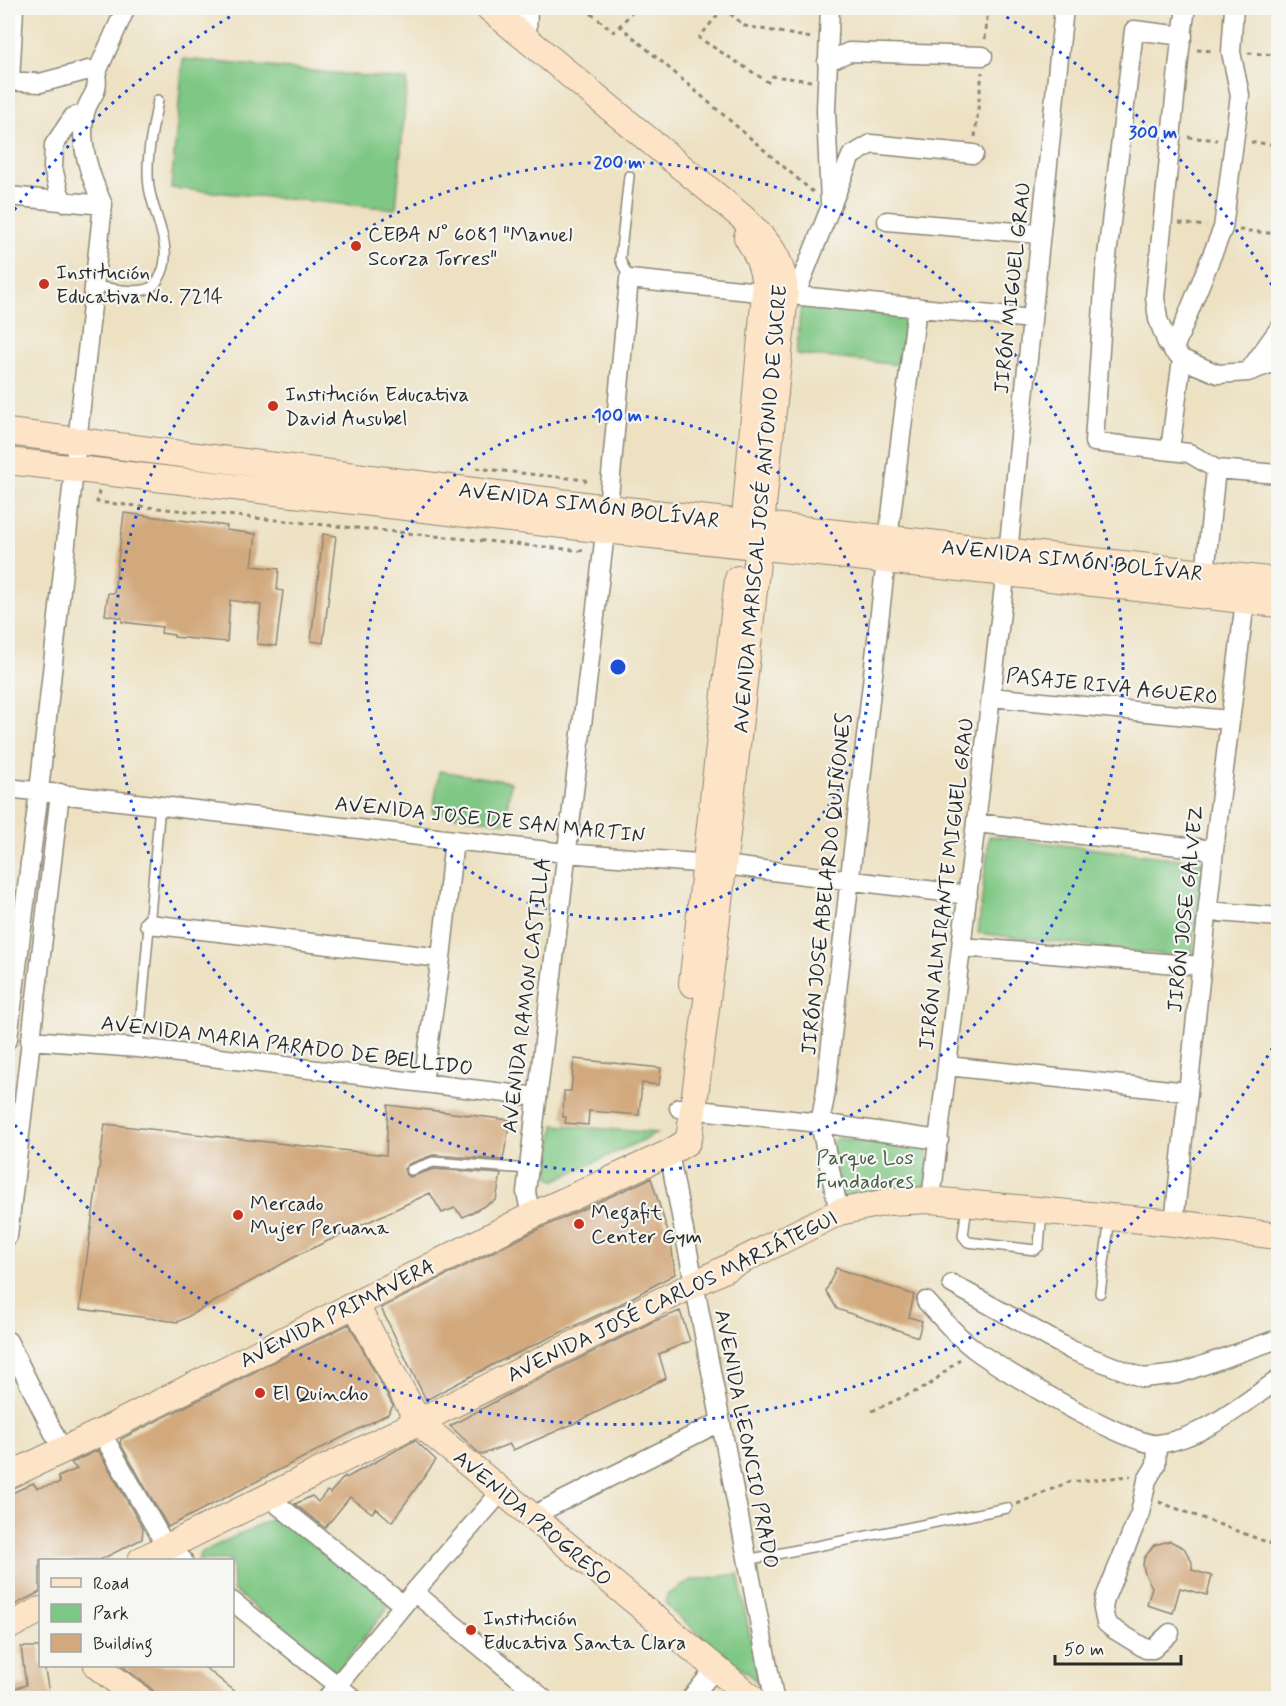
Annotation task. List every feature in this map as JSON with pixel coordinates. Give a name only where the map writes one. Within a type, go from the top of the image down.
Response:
[{"type":"street","points":[[14,8],[9,81],[40,83],[89,70],[96,74]]},
{"type":"street","name":"AVENIDA MARISCAL JOSÉ ANTONIO DE SUCRE","points":[[489,8],[721,200],[742,229],[760,261],[765,278],[782,294],[686,1109],[669,1153]]},
{"type":"street","points":[[527,38],[528,8]]},
{"type":"street","points":[[830,8],[827,143],[831,207]]},
{"type":"street","name":"JIRÓN MIGUEL GRAU","points":[[1007,563],[1064,8]]},
{"type":"street","points":[[1186,8],[1155,297],[1158,319],[1167,343],[1178,355],[1218,374],[1248,372],[1278,361]]},
{"type":"street","points":[[1170,450],[1178,355],[1224,228],[1240,95],[1231,52],[1234,8]]},
{"type":"street","points":[[8,1039],[39,791],[103,205],[91,178],[85,155],[85,113],[98,86],[96,74],[124,12]]},
{"type":"street","points":[[1183,36],[1134,30],[1105,273],[1094,442],[1189,453],[1216,469],[1278,474]]},
{"type":"street","points":[[827,62],[849,52],[983,56]]},
{"type":"street","points":[[64,202],[53,168],[54,145],[73,117],[85,113]]},
{"type":"street","points":[[782,294],[831,207],[851,156],[871,144],[974,154]]},
{"type":"street","points":[[8,196],[103,205]]},
{"type":"street","points":[[887,221],[1039,234]]},
{"type":"street","points":[[629,279],[1031,319]]},
{"type":"street","name":"AVENIDA RAMON CASTILLA","points":[[531,1216],[526,1192],[606,519],[629,279]]},
{"type":"street","name":"JIRÓN JOSE ABELARDO QUIÑONES","points":[[839,1212],[820,1123],[825,1097],[888,539],[917,307]]},
{"type":"street","points":[[1248,372],[1278,330]]},
{"type":"street","name":"AVENIDA SIMÓN BOLÍVAR","points":[[8,432],[280,466],[606,519]]},
{"type":"street","name":"AVENIDA SIMÓN BOLÍVAR","points":[[8,461],[278,492],[606,519],[752,535],[888,539],[1007,563],[1245,601],[1278,604]]},
{"type":"street","points":[[278,492],[280,466]]},
{"type":"street","points":[[1205,574],[1216,469]]},
{"type":"street","name":"AVENIDA SIMÓN BOLÍVAR","points":[[1007,563],[1205,574],[1278,581]]},
{"type":"street","name":"JIRÓN ALMIRANTE MIGUEL GRAU","points":[[931,1200],[1007,563]]},
{"type":"street","name":"JIRÓN JOSE GALVEZ","points":[[1174,1223],[1214,850],[1245,601]]},
{"type":"street","name":"PASAJE RIVA AGUERO","points":[[991,697],[1229,720]]},
{"type":"street","name":"AVENIDA JOSE DE SAN MARTIN","points":[[8,788],[565,853],[714,865],[968,895]]},
{"type":"street","points":[[8,1236],[60,794]]},
{"type":"street","points":[[976,823],[1214,850]]},
{"type":"street","points":[[423,1083],[441,958],[454,840]]},
{"type":"street","points":[[1208,911],[1278,917]]},
{"type":"street","points":[[149,924],[441,958]]},
{"type":"street","points":[[961,947],[1202,966]]},
{"type":"street","name":"AVENIDA MARIA PARADO DE BELLIDO","points":[[30,1040],[138,1048],[537,1096]]},
{"type":"street","points":[[947,1066],[1188,1092]]},
{"type":"street","points":[[686,1109],[820,1123],[939,1140]]},
{"type":"street","name":"AVENIDA PRIMAVERA","points":[[8,1476],[101,1432],[531,1216],[669,1153]]},
{"type":"street","name":"AVENIDA LEONCIO PRADO","points":[[669,1153],[774,1698]]},
{"type":"street","name":"AVENIDA JOSÉ CARLOS MARIÁTEGUI","points":[[147,1559],[175,1554],[268,1497],[839,1212],[887,1202],[931,1200],[1174,1223],[1278,1236]]},
{"type":"street","points":[[952,1284],[1071,1350],[1143,1378],[1178,1374],[1278,1339]]},
{"type":"street","points":[[926,1301],[972,1348],[1039,1391],[1137,1441],[1157,1444],[1205,1430],[1278,1380]]},
{"type":"street","name":"AVENIDA PROGRESO","points":[[355,1304],[418,1423],[752,1698]]},
{"type":"street","points":[[8,1341],[62,1450]]},
{"type":"street","points":[[530,1516],[720,1422]]},
{"type":"street","points":[[101,1432],[175,1554]]},
{"type":"street","points":[[1157,1444],[1156,1466],[1147,1480],[1140,1513],[1106,1598],[1104,1617],[1106,1623],[1112,1628],[1150,1650],[1170,1633]]},
{"type":"street","points":[[332,1692],[501,1492]]},
{"type":"street","points":[[268,1497],[543,1698]]},
{"type":"street","points":[[234,1603],[332,1692],[353,1698]]},
{"type":"street","points":[[8,1627],[38,1615]]},
{"type":"street","points":[[100,1667],[139,1698]]},
{"type":"street","points":[[691,1698],[715,1669]]},
{"type":"lane","points":[[94,286],[134,291],[146,290],[155,285],[165,263],[165,246],[149,188],[148,172],[148,157],[158,100]]},
{"type":"lane","points":[[629,176],[620,259],[629,279]]},
{"type":"lane","points":[[138,1048],[160,805]]},
{"type":"lane","points":[[411,1170],[433,1162],[529,1169]]},
{"type":"lane","points":[[967,1204],[963,1236],[968,1242],[1035,1250],[1039,1246],[1042,1210]]},
{"type":"lane","points":[[1100,1293],[1110,1217]]},
{"type":"lane","points":[[747,1560],[1007,1508]]},
{"type":"path","points":[[584,8],[614,32],[636,8]]},
{"type":"path","points":[[827,82],[773,76],[768,82],[699,38],[723,8],[745,26],[828,41]]},
{"type":"path","points":[[974,154],[988,8]]},
{"type":"path","points":[[619,25],[831,207]]},
{"type":"path","points":[[872,1411],[928,1386],[972,1348]]},
{"type":"path","points":[[1156,1466],[1159,1503],[1272,1544]]},
{"type":"path","points":[[1007,1508],[1069,1482],[1137,1475]]},
{"type":"green space","points":[[183,59],[407,80],[396,209],[171,188]]},
{"type":"green space","points":[[801,304],[906,315],[901,365],[796,354]]},
{"type":"green space","points":[[439,771],[511,782],[505,823],[433,812]]},
{"type":"green space","points":[[989,836],[1203,862],[1192,958],[978,933]]},
{"type":"green space","points":[[554,1125],[658,1133],[556,1180],[551,1179],[549,1175]]},
{"type":"green space","name":"Parque Los Fundadores","points":[[840,1138],[925,1147],[929,1158],[926,1185],[844,1201],[831,1147],[834,1140]]},
{"type":"green space","points":[[282,1514],[392,1602],[336,1673],[234,1591],[234,1559],[198,1559],[200,1553]]},
{"type":"green space","points":[[738,1574],[759,1683],[673,1612],[665,1602],[667,1595],[692,1580]]},
{"type":"building","points":[[124,513],[227,526],[226,530],[256,534],[252,566],[279,569],[277,590],[283,591],[276,646],[257,644],[261,605],[230,600],[227,642],[174,637],[174,635],[161,633],[162,627],[122,622],[122,618],[105,615],[108,593],[114,593]]},
{"type":"building","points":[[323,534],[336,536],[323,643],[311,641]]},
{"type":"building","points":[[574,1059],[661,1068],[659,1085],[642,1083],[639,1115],[589,1111],[588,1125],[565,1123],[566,1117],[563,1117],[564,1091],[571,1091]]},
{"type":"building","name":"Mercado Mujer Peruana","points":[[388,1105],[510,1120],[503,1160],[433,1155],[409,1164],[404,1169],[406,1175],[410,1177],[434,1169],[501,1174],[496,1200],[463,1217],[455,1208],[442,1213],[430,1193],[300,1254],[178,1322],[80,1309],[105,1124],[386,1155]]},
{"type":"building","points":[[651,1178],[671,1242],[675,1274],[615,1307],[494,1364],[426,1400],[381,1308],[537,1230]]},
{"type":"building","points":[[836,1268],[914,1295],[909,1317],[922,1321],[918,1337],[837,1309],[826,1291]]},
{"type":"building","points":[[680,1311],[690,1341],[659,1354],[666,1378],[575,1423],[513,1450],[509,1444],[481,1455],[450,1426],[652,1322]]},
{"type":"building","points":[[349,1324],[393,1406],[388,1414],[168,1527],[120,1443],[121,1439]]},
{"type":"building","points":[[415,1440],[436,1460],[392,1522],[376,1508],[372,1513],[350,1497],[325,1528],[295,1504],[312,1496],[318,1502],[327,1491],[330,1493],[345,1476],[346,1478]]},
{"type":"building","points":[[98,1450],[143,1529],[142,1539],[102,1559],[39,1559],[39,1592],[8,1608],[8,1495],[33,1483],[37,1488],[60,1483],[58,1477],[77,1469],[71,1463]]},
{"type":"building","points":[[1170,1541],[1184,1548],[1192,1562],[1192,1570],[1212,1576],[1207,1595],[1180,1588],[1173,1613],[1147,1605],[1152,1587],[1143,1566],[1144,1558],[1154,1545]]},
{"type":"building","points":[[21,1647],[39,1647],[39,1667],[44,1667],[50,1698],[8,1698],[8,1690],[26,1685]]},
{"type":"building","points":[[124,1667],[204,1667],[243,1698],[161,1698]]},
{"type":"place","name":"CEBA N° 6081 \"Manuel Scorza Torres\"","points":[[356,246]]},
{"type":"place","name":"Institución Educativa No. 7214","points":[[44,284]]},
{"type":"place","name":"Institución Educativa David Ausubel","points":[[273,406]]},
{"type":"place","name":"Mercado Mujer Peruana","points":[[238,1215]]},
{"type":"place","name":"Megafit Center Gym","points":[[579,1224]]},
{"type":"place","name":"El Quincho","points":[[260,1393]]},
{"type":"place","name":"Institución Educativa Santa Clara","points":[[471,1630]]}]
